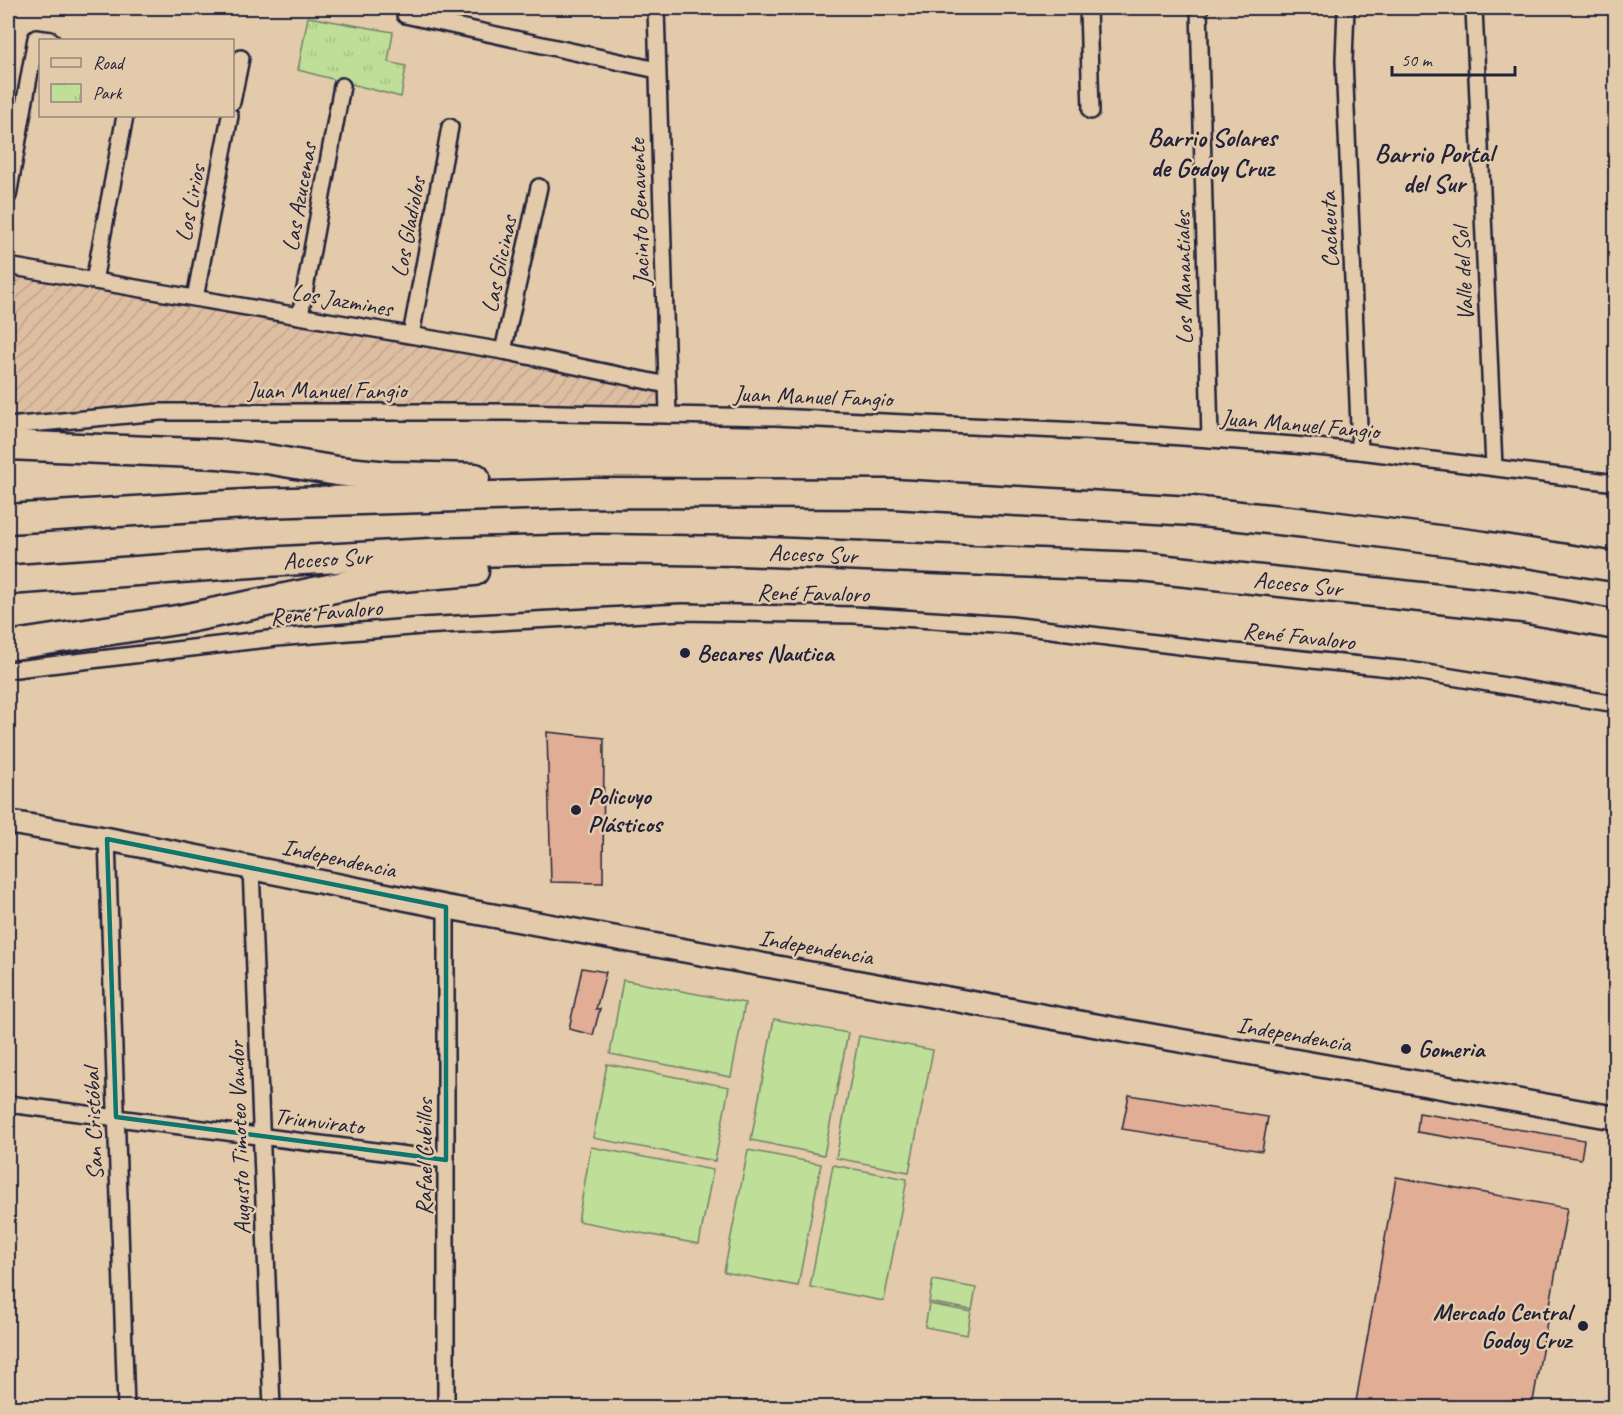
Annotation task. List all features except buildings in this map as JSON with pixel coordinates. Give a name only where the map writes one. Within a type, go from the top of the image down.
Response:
[{"type":"highway","points":[[8,445],[219,454],[267,459],[337,471],[407,478],[793,478],[893,494]]},
{"type":"highway","points":[[8,519],[261,503],[588,493],[893,494],[1203,512],[1473,544],[1616,567]]},
{"type":"highway","name":"Acceso Sur","points":[[8,580],[431,553],[610,549],[740,551],[1140,567],[1522,608],[1616,625]]},
{"type":"highway","points":[[8,646],[183,619],[378,579],[453,572],[597,565],[1100,580],[1265,580]]},
{"type":"street","name":"Jacinto Benavente","points":[[656,8],[668,415]]},
{"type":"street","points":[[1088,8],[1091,111]]},
{"type":"street","name":"Los Manantiales","points":[[1199,8],[1210,438]]},
{"type":"street","name":"Cacheuta","points":[[1346,8],[1344,60],[1360,451]]},
{"type":"street","name":"Valle del Sol","points":[[1474,8],[1494,467]]},
{"type":"street","points":[[405,11],[657,70]]},
{"type":"street","points":[[234,92],[241,58]]},
{"type":"street","points":[[8,196],[39,61]]},
{"type":"street","name":"Las Azucenas","points":[[300,316],[342,86]]},
{"type":"street","points":[[94,281],[125,117]]},
{"type":"street","name":"Los Lirios","points":[[195,298],[230,117]]},
{"type":"street","name":"Los Gladiolos","points":[[411,335],[450,127]]},
{"type":"street","name":"Las Glicinas","points":[[503,351],[539,187]]},
{"type":"street","name":"Los Jazmines","points":[[8,266],[503,351],[667,385]]},
{"type":"street","name":"Juan Manuel Fangio","points":[[8,426],[160,412],[508,412],[852,420],[1210,438],[1360,451],[1616,483]]},
{"type":"street","name":"René Favaloro","points":[[8,670],[276,638],[422,626],[681,612],[854,615],[1011,625],[1196,648],[1409,670],[1616,704]]},
{"type":"street","name":"Independencia","points":[[8,822],[251,867],[446,907],[1127,1032],[1616,1118]]},
{"type":"street","name":"San Cristóbal","points":[[106,839],[126,1407]]},
{"type":"street","name":"Augusto Timoteo Vandor","points":[[251,867],[272,1407]]},
{"type":"street","name":"Rafael Cubillos","points":[[446,907],[446,1407]]},
{"type":"street","name":"Triunvirato","points":[[8,1104],[446,1160]]},
{"type":"highlighted area","points":[[107,839],[446,907],[446,1160],[116,1117]]},
{"type":"shaded area","points":[[8,266],[667,385],[668,415],[228,413],[8,426]]},
{"type":"green space","points":[[308,17],[393,32],[388,62],[406,66],[401,97],[298,70]]},
{"type":"green space","points":[[623,980],[745,1003],[731,1077],[610,1054]]},
{"type":"green space","points":[[774,1019],[848,1033],[824,1155],[751,1140]]},
{"type":"green space","points":[[859,1036],[933,1050],[909,1172],[836,1158]]},
{"type":"green space","points":[[607,1064],[729,1087],[715,1161],[593,1138]]},
{"type":"green space","points":[[591,1147],[713,1170],[699,1244],[578,1221]]},
{"type":"green space","points":[[748,1150],[821,1164],[798,1286],[724,1272]]},
{"type":"green space","points":[[833,1165],[907,1179],[884,1301],[810,1287]]},
{"type":"green space","points":[[933,1280],[976,1288],[972,1310],[929,1302]]},
{"type":"green space","points":[[929,1304],[971,1312],[967,1335],[925,1327]]},
{"type":"place","name":"Becares Nautica","points":[[685,653]]},
{"type":"place","name":"Policuyo Plásticos","points":[[576,810]]},
{"type":"place","name":"Gomeria","points":[[1406,1049]]},
{"type":"place","name":"Mercado Central Godoy Cruz","points":[[1583,1326]]},
{"type":"district","name":"Barrio Solares de Godoy Cruz","points":[[1212,152]]},
{"type":"district","name":"Barrio Portal del Sur","points":[[1434,168]]}]
